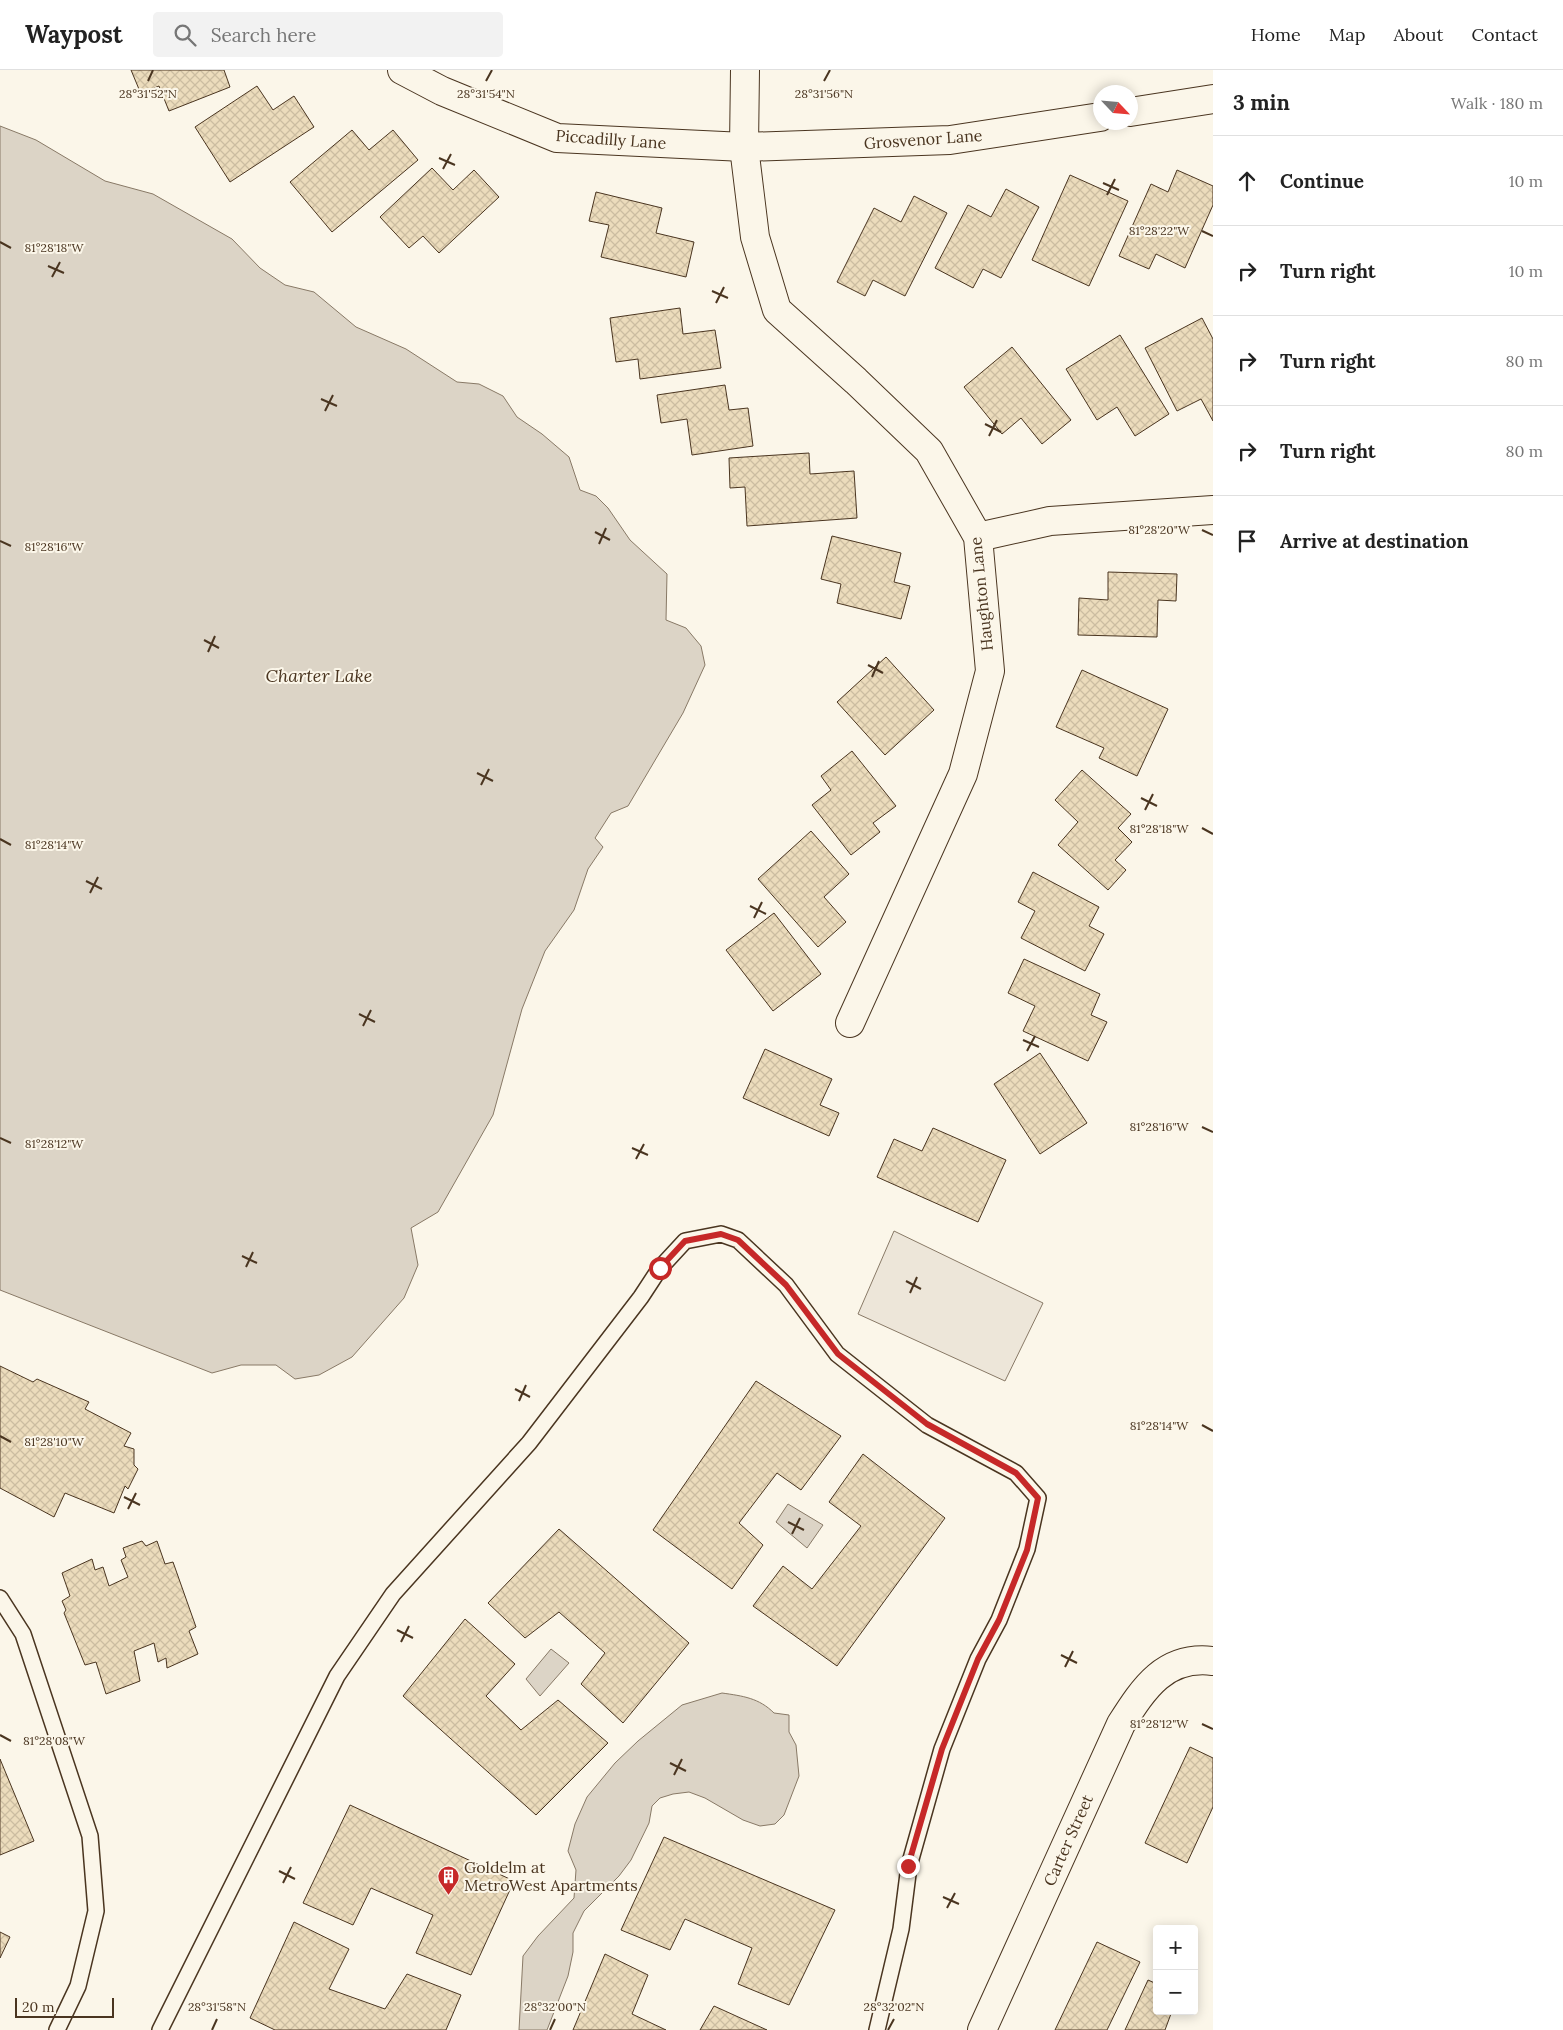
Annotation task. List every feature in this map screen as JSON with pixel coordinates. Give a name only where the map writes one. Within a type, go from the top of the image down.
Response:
[{"type":"street","name":"Piccadilly Lane","points":[[402,70],[442,91],[557,138],[744,147]]},
{"type":"street","name":"Haughton Lane","points":[[745,70],[744,147],[756,237],[777,310],[856,381],[929,451],[978,537],[990,671],[959,783],[850,1023]]},
{"type":"street","points":[[1138,111],[1213,99]]},
{"type":"street","name":"Grosvenor Lane","points":[[744,147],[950,140],[1093,118]]},
{"type":"street","points":[[978,537],[1050,521],[1213,510]]},
{"type":"street","name":"Carter Street","points":[[982,2030],[1121,1724],[1137,1699],[1174,1664],[1201,1660],[1213,1661]]},
{"type":"lane","points":[[160,2030],[333,1684],[393,1594],[529,1443],[641,1297],[660,1268],[685,1241],[721,1234],[738,1240],[786,1285],[838,1354],[927,1424],[1016,1473],[1038,1498],[1027,1550],[999,1620],[978,1659],[942,1749],[908,1866],[901,1930],[877,2030]]},
{"type":"lane","points":[[0,1598],[23,1634],[90,1836],[96,1911],[78,1986],[57,2030]]},
{"type":"shaded area","points":[[894,1231],[1043,1303],[1005,1381],[858,1314]]},
{"type":"water","name":"Charter Lake","points":[[0,126],[36,140],[105,181],[153,194],[232,239],[260,268],[285,285],[314,292],[356,327],[406,349],[457,382],[479,384],[503,396],[517,417],[542,434],[569,457],[580,490],[596,496],[608,508],[630,540],[667,574],[666,620],[686,628],[701,646],[705,665],[683,713],[628,806],[611,813],[595,838],[603,847],[588,869],[574,910],[545,951],[522,1009],[493,1115],[438,1212],[411,1228],[418,1265],[404,1298],[352,1357],[319,1375],[295,1379],[276,1365],[241,1365],[212,1373],[0,1290]]},
{"type":"water","points":[[788,1504],[823,1525],[807,1548],[776,1522]]},
{"type":"water","points":[[551,1649],[569,1663],[540,1696],[526,1679]]},
{"type":"water","points":[[722,1693],[750,1698],[774,1713],[789,1715],[789,1732],[796,1745],[799,1776],[784,1815],[775,1824],[760,1826],[743,1820],[705,1798],[689,1792],[660,1798],[652,1806],[649,1823],[631,1860],[619,1876],[584,1911],[573,1933],[573,1952],[568,1976],[547,2030],[519,2030],[523,1956],[538,1936],[574,1898],[576,1870],[568,1851],[575,1824],[587,1797],[615,1763],[638,1741],[682,1705]]},
{"type":"building","points":[[131,70],[224,70],[230,87],[169,111],[159,86],[141,94]]},
{"type":"building","points":[[257,86],[273,110],[294,96],[314,127],[230,182],[195,127]]},
{"type":"building","points":[[352,130],[369,150],[393,130],[418,160],[332,232],[290,182]]},
{"type":"building","points":[[432,168],[453,190],[474,170],[499,197],[439,253],[423,236],[409,248],[380,217]]},
{"type":"building","points":[[1177,170],[1213,186],[1213,205],[1185,268],[1156,254],[1149,269],[1119,256],[1151,184],[1168,192]]},
{"type":"building","points":[[1070,175],[1128,201],[1089,286],[1032,260]]},
{"type":"building","points":[[1006,189],[1039,207],[1001,278],[983,269],[973,288],[935,268],[968,205],[991,217]]},
{"type":"building","points":[[596,192],[662,208],[656,233],[694,242],[686,277],[601,257],[609,225],[589,221]]},
{"type":"building","points":[[914,196],[947,213],[905,296],[873,280],[865,296],[837,282],[874,208],[901,222]]},
{"type":"building","points":[[680,308],[683,334],[715,330],[721,368],[640,379],[638,359],[616,362],[610,318]]},
{"type":"building","points":[[1202,318],[1213,339],[1213,421],[1201,399],[1177,411],[1145,348]]},
{"type":"building","points":[[1120,335],[1169,414],[1135,436],[1117,407],[1097,420],[1066,369]]},
{"type":"building","points":[[1012,347],[1071,420],[1042,444],[1021,418],[1002,434],[964,387]]},
{"type":"building","points":[[725,385],[729,410],[748,408],[753,446],[692,455],[687,419],[661,423],[657,395]]},
{"type":"building","points":[[809,453],[810,474],[854,471],[857,518],[747,526],[745,487],[730,488],[729,458]]},
{"type":"building","points":[[832,536],[901,553],[894,582],[910,586],[901,619],[837,603],[841,584],[821,579]]},
{"type":"building","points":[[1108,572],[1177,574],[1176,601],[1158,600],[1157,637],[1078,635],[1079,598],[1108,600]]},
{"type":"building","points":[[886,657],[934,710],[885,755],[837,702]]},
{"type":"building","points":[[1082,670],[1168,709],[1137,776],[1099,758],[1104,748],[1056,727]]},
{"type":"building","points":[[852,751],[896,806],[873,823],[880,832],[851,855],[812,805],[831,790],[821,776]]},
{"type":"building","points":[[1082,770],[1131,814],[1118,828],[1132,842],[1115,860],[1126,870],[1108,890],[1058,845],[1078,822],[1055,800]]},
{"type":"building","points":[[811,831],[849,874],[824,897],[846,922],[818,947],[758,879]]},
{"type":"building","points":[[1033,872],[1099,907],[1089,926],[1104,934],[1085,971],[1021,938],[1035,911],[1018,902]]},
{"type":"building","points":[[774,913],[821,974],[773,1011],[726,950]]},
{"type":"building","points":[[1024,959],[1100,994],[1091,1015],[1107,1022],[1088,1061],[1023,1031],[1035,1006],[1008,993]]},
{"type":"building","points":[[765,1049],[832,1079],[820,1105],[839,1113],[829,1136],[743,1098]]},
{"type":"building","points":[[1040,1053],[1087,1123],[1040,1154],[994,1084]]},
{"type":"building","points":[[933,1128],[1006,1160],[978,1222],[877,1177],[894,1139],[922,1151]]},
{"type":"building","points":[[0,1366],[33,1382],[37,1379],[89,1402],[85,1409],[131,1433],[124,1446],[134,1449],[134,1465],[138,1469],[128,1489],[125,1486],[114,1513],[65,1493],[54,1517],[0,1488]]},
{"type":"building","points":[[756,1381],[841,1436],[801,1490],[777,1473],[739,1523],[763,1545],[732,1589],[653,1530]]},
{"type":"building","points":[[863,1454],[945,1518],[837,1666],[753,1606],[783,1566],[812,1589],[861,1526],[829,1502]]},
{"type":"building","points":[[559,1529],[689,1643],[623,1723],[581,1684],[605,1653],[559,1612],[525,1638],[488,1603]]},
{"type":"building","points":[[142,1541],[146,1546],[157,1541],[165,1564],[173,1562],[196,1627],[189,1631],[198,1654],[167,1668],[166,1658],[158,1662],[154,1643],[134,1651],[140,1681],[106,1694],[96,1662],[85,1665],[64,1613],[66,1610],[62,1601],[70,1596],[62,1573],[92,1559],[95,1570],[103,1567],[109,1586],[128,1577],[121,1560],[126,1557],[123,1548]]},
{"type":"building","name":"Goldelm at MetroWest Apartments","points":[[465,1619],[515,1664],[486,1696],[521,1730],[558,1700],[608,1743],[536,1815],[403,1696]]},
{"type":"building","points":[[1190,1747],[1213,1758],[1213,1807],[1187,1863],[1145,1843]]},
{"type":"building","points":[[0,1759],[34,1841],[0,1855]]},
{"type":"building","name":"Goldelm at MetroWest Apartments","points":[[350,1805],[514,1881],[471,1975],[416,1953],[433,1915],[371,1888],[353,1925],[303,1903]]},
{"type":"building","name":"Goldelm at MetroWest Apartments","points":[[664,1837],[835,1910],[789,2005],[738,1984],[752,1948],[685,1919],[670,1950],[621,1930]]},
{"type":"building","points":[[294,1922],[349,1949],[329,1989],[385,2009],[407,1974],[461,1995],[446,2030],[275,2030],[250,2018]]},
{"type":"building","points":[[0,1932],[10,1937],[0,1958]]},
{"type":"building","points":[[1097,1942],[1140,1962],[1107,2030],[1055,2030]]},
{"type":"building","points":[[605,1954],[648,1975],[632,2014],[666,2030],[573,2030]]},
{"type":"building","points":[[1148,1980],[1153,1982],[1153,2015],[1171,2015],[1165,2030],[1125,2030]]},
{"type":"building","points":[[714,2006],[767,2030],[700,2030]]},
{"type":"place","name":"Goldelm at MetroWest Apartments","points":[[448,1895]]},
{"type":"route","points":[[660,1268],[685,1241],[721,1234],[738,1240],[786,1285],[838,1354],[927,1424],[1016,1473],[1038,1498],[1027,1550],[999,1620],[978,1659],[942,1749],[908,1866]]}]
